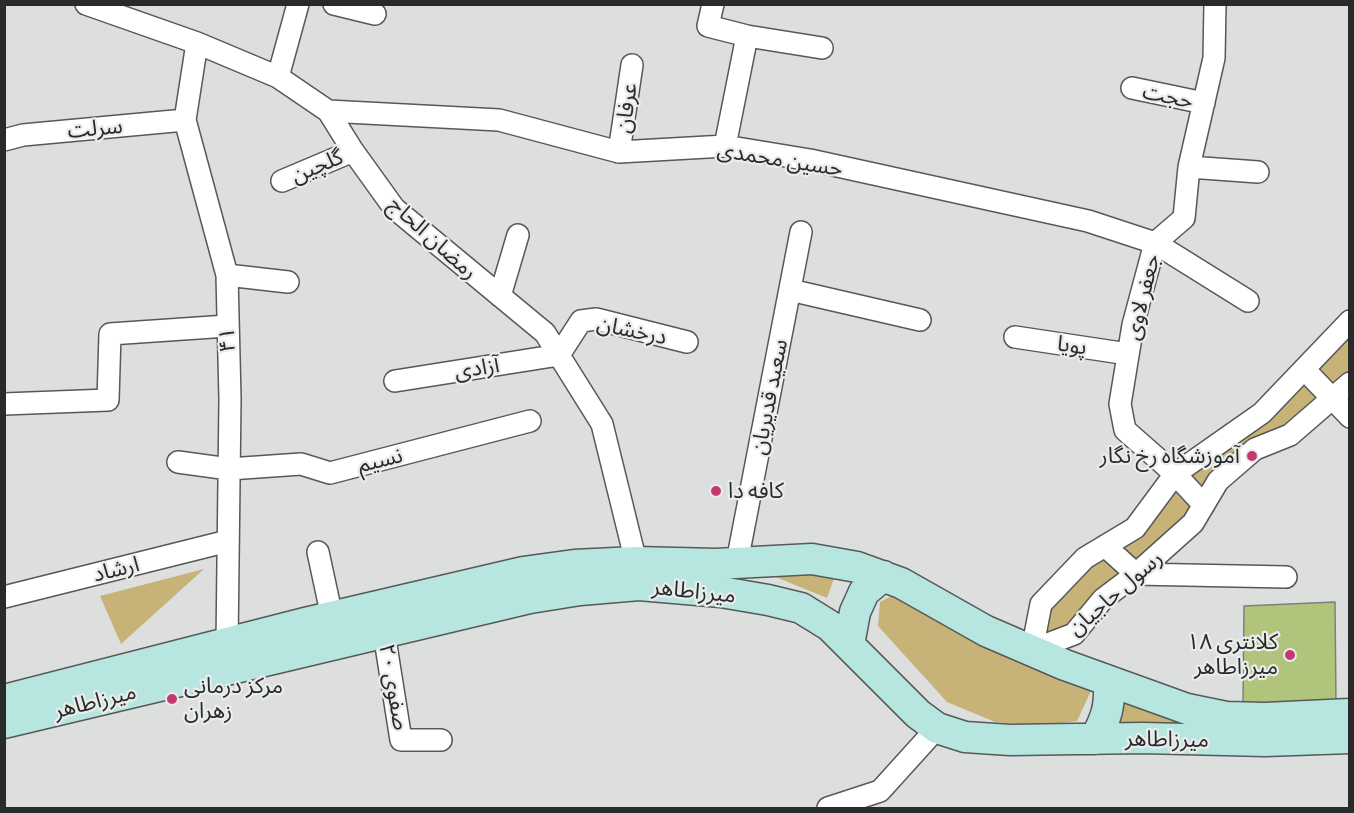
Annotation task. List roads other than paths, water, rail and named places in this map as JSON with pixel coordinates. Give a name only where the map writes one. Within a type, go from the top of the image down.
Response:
[{"type":"main road","name":"میرزاطاهر","points":[[5,699],[523,572],[574,565],[636,562],[812,559],[857,567],[901,583],[986,631],[1109,681],[1187,709],[1226,717],[1265,718],[1350,714]]},
{"type":"main road","points":[[849,645],[855,612],[864,592],[883,576]]},
{"type":"main road","name":"میرزاطاهر","points":[[4,723],[530,598],[580,590],[639,585],[721,592],[801,608],[830,626],[918,714],[937,728],[965,737],[1010,740],[1143,738],[1265,741],[1350,738]]},
{"type":"main road","points":[[1095,739],[1106,719],[1110,702],[1109,681]]},
{"type":"street","name":"رمضان الحاج","points":[[86,4],[197,43],[278,77],[328,111],[353,151],[394,208],[545,333],[602,424],[636,562]]},
{"type":"street","points":[[278,77],[298,4]]},
{"type":"street","points":[[334,4],[375,14]]},
{"type":"street","points":[[713,4],[708,26],[747,36],[822,48]]},
{"type":"street","name":"جعفر لاوی","points":[[1204,505],[1175,474],[1125,430],[1120,404],[1133,325],[1155,243],[1184,218],[1189,167],[1214,58],[1215,4]]},
{"type":"street","points":[[724,146],[747,36]]},
{"type":"street","name":"۴۱","points":[[197,43],[185,120],[226,275],[230,399],[227,644]]},
{"type":"street","name":"عرفان","points":[[619,152],[632,65]]},
{"type":"street","name":"حجت","points":[[1132,88],[1204,103]]},
{"type":"street","name":"حسین محمدی","points":[[328,111],[500,120],[619,152],[724,146],[810,160],[1088,221],[1155,243],[1248,301]]},
{"type":"street","name":"سرلت","points":[[4,140],[23,135],[185,120]]},
{"type":"street","name":"گلچین","points":[[282,181],[353,151]]},
{"type":"street","points":[[1189,167],[1258,172]]},
{"type":"street","name":"سعید قدیریان","points":[[737,562],[801,232]]},
{"type":"street","points":[[500,296],[518,235]]},
{"type":"street","points":[[226,275],[288,282]]},
{"type":"street","points":[[790,290],[920,320]]},
{"type":"street","name":"درخشان","points":[[559,355],[581,321],[596,319],[687,342]]},
{"type":"street","points":[[4,404],[108,400],[110,334],[226,326]]},
{"type":"street","name":"رسول حاجیان","points":[[1032,650],[1041,604],[1085,558],[1135,528],[1175,474],[1262,413],[1348,327]]},
{"type":"street","name":"پویا","points":[[1015,337],[1128,354]]},
{"type":"street","name":"آزادی","points":[[395,381],[559,355]]},
{"type":"street","points":[[1304,369],[1350,417]]},
{"type":"street","name":"رسول حاجیان","points":[[1032,650],[1074,634],[1103,599],[1136,574],[1193,523],[1218,481],[1255,449],[1290,435],[1350,383]]},
{"type":"street","name":"نسیم","points":[[178,462],[229,469],[301,464],[330,473],[530,421]]},
{"type":"street","name":"ارشاد","points":[[4,597],[228,541]]},
{"type":"street","points":[[1105,546],[1136,574],[1287,577]]},
{"type":"street","points":[[318,552],[332,617]]},
{"type":"street","name":"صفوی ۲۰","points":[[384,633],[401,740],[441,740]]},
{"type":"street","points":[[828,808],[880,800],[937,728]]},
{"type":"place","name":"آموزشگاه رخ نگار","points":[[1252,456]]},
{"type":"place","name":"کافه دا","points":[[716,491]]},
{"type":"place","name":"کلانتری ۱۸ میرزاطاهر","points":[[1290,655]]},
{"type":"place","name":"مرکز درمانی زهران","points":[[172,699]]}]
